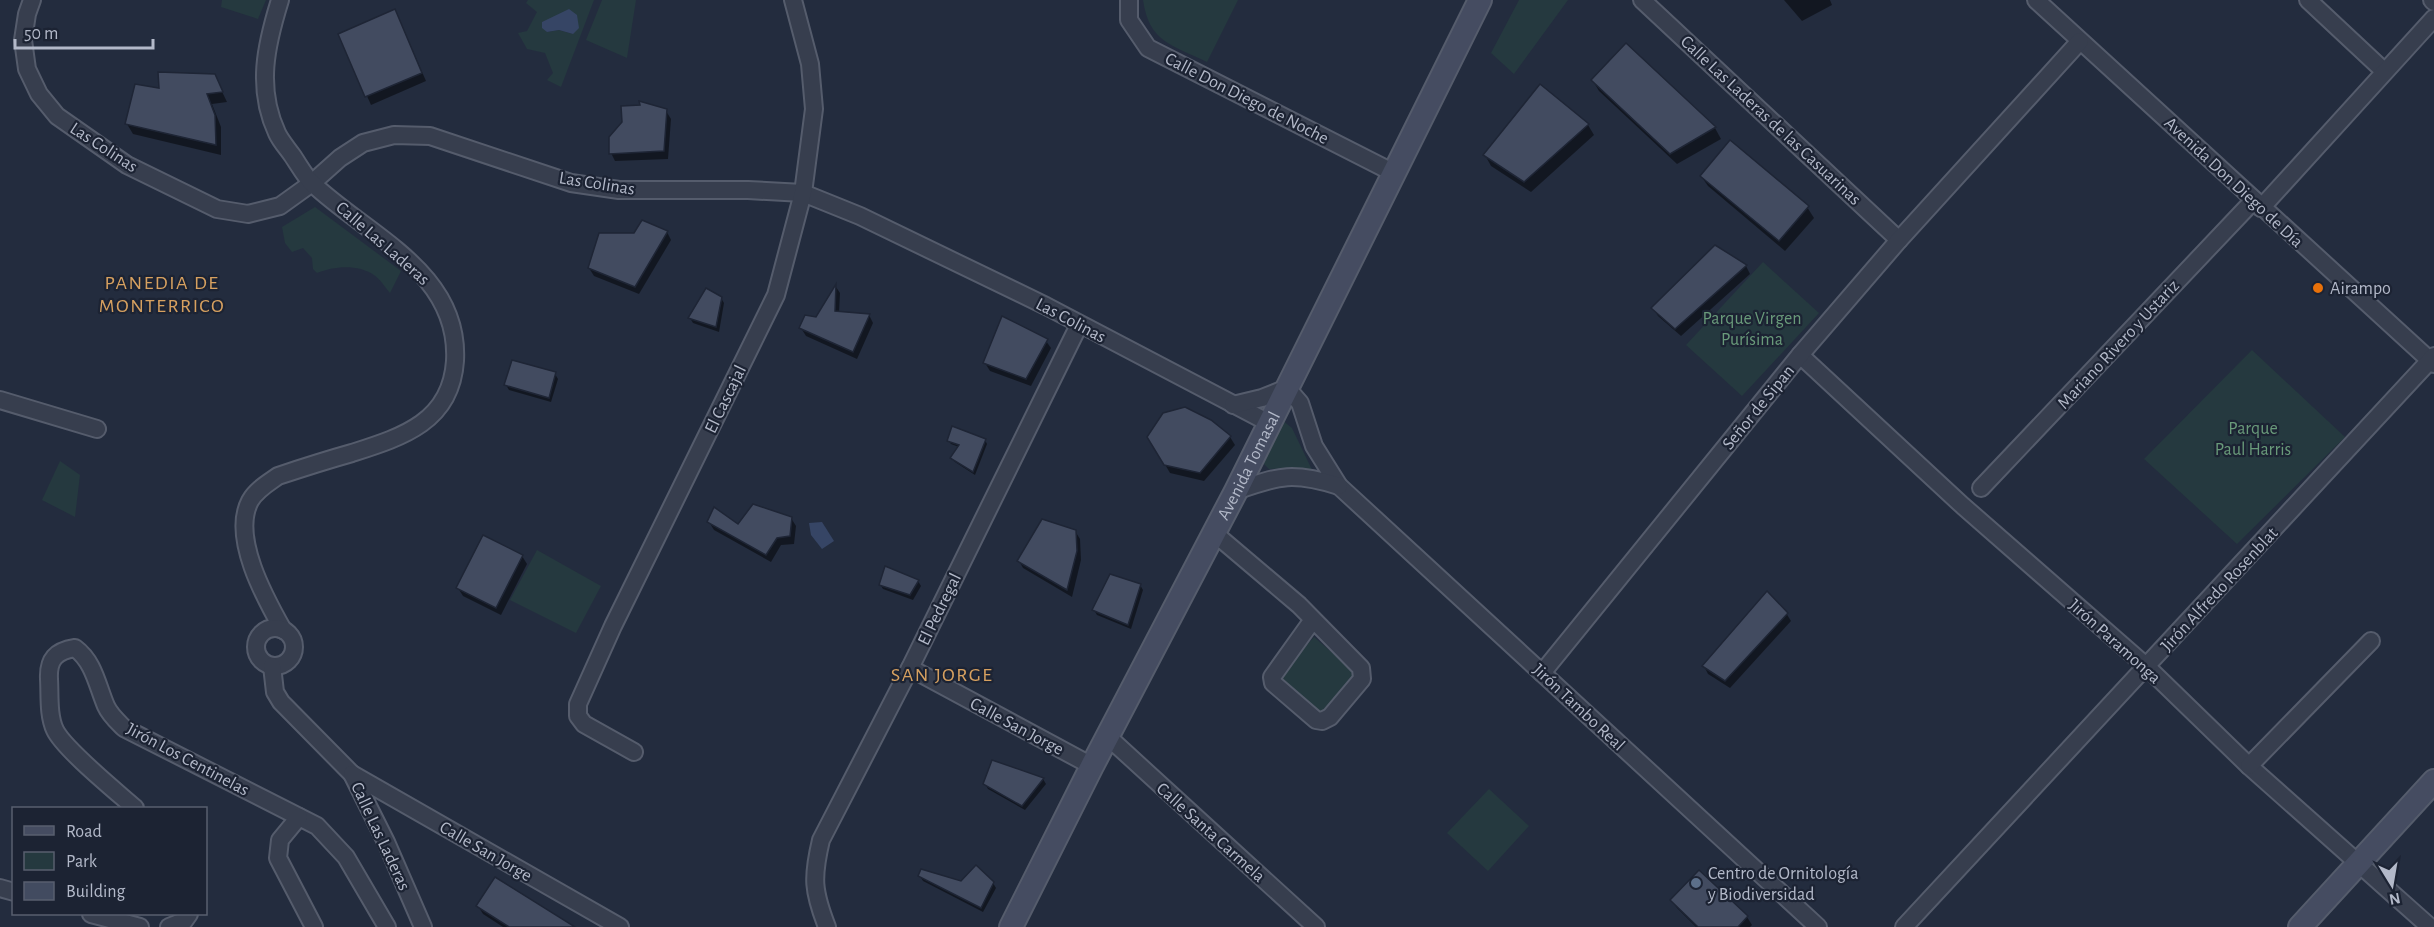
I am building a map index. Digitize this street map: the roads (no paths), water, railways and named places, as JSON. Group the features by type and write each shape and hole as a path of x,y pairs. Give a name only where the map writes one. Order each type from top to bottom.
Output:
{"street":[{"name":"Las Colinas","path":"32,0 27,14 23,40 27,69 39,94 57,116 127,165 217,209 248,214 280,206 312,183 340,158 363,143 394,135 430,136 571,183 619,190 748,190 803,193 860,216 1046,306 1269,423"},
{"name":"Calle Las Laderas","path":"280,0 267,42 265,97 277,134 312,183 418,268 436,289 449,320 455,351 454,376 444,401 425,422 397,438 278,476 262,487 250,502 244,520 245,539 263,595 283,630"},
{"name":"El Cascajal","path":"634,752 584,724 578,716 578,704 613,626 777,295 803,193 814,109 810,64 793,0"},
{"name":"Calle Don Diego de Noche","path":"1129,0 1130,20 1148,48 1394,173"},
{"name":"Avenida Tomasal","path":"1011,927 1107,736 1236,491 1480,0"},
{"name":"Calle Las Laderas de las Casuarinas","path":"1642,0 1899,240"},
{"name":"Avenida Don Diego de Día","path":"2036,0 2258,204 2433,360"},
{"path":"2308,0 2384,71"},
{"name":"Mariano Rivero y Ustariz","path":"1981,488 2258,204 2434,18"},
{"name":"Señor de Sipan","path":"1542,673 1800,355 1899,240 2080,41"},
{"name":"El Pedregal","path":"827,927 816,898 815,865 821,840 910,668 1079,325"},
{"name":"Jirón Paramonga","path":"1800,355 1964,506 2147,667 2249,766 2430,927"},
{"name":"Jirón Alfredo Rosenblat","path":"1904,927 2433,360"},
{"path":"1233,405 1262,398 1287,388"},
{"name":"Jirón Tambo Real","path":"1287,388 1300,403 1314,446 1339,486 1818,927"},
{"path":"0,400 97,429"},
{"name":"Jirón Tambo Real","path":"1236,491 1269,479 1291,476 1310,477 1339,486"},
{"path":"1214,533 1299,605 1312,621 1361,668 1362,679 1330,717 1322,721 1316,720 1273,683 1272,677 1312,621"},
{"name":"Calle Las Laderas","path":"260,636 263,620 263,595"},
{"path":"274,628 283,630 294,644 294,653 281,665 272,666 263,662 257,654 256,645 260,636 274,628"},
{"path":"2249,766 2371,641"},
{"name":"Jirón Los Centinelas","path":"134,807 64,743 55,730 51,714 49,672 52,660 62,650 75,648 84,655 90,663 107,707 124,728 318,826 346,857 387,927"},
{"name":"Calle Las Laderas","path":"272,666 275,692 281,702 351,774 386,842 423,927"},
{"name":"Calle San Jorge","path":"910,668 1092,766"},
{"name":"Calle Santa Carmela","path":"1107,736 1316,927"},
{"name":"Calle San Jorge","path":"351,774 620,927"},
{"path":"2300,927 2434,781"},
{"path":"299,817 280,840 278,858 314,927"},
{"path":"95,915 140,927"},
{"path":"169,927 184,921 188,915"}],"water":[{"path":"569,9 577,15 579,28 573,34 559,30 547,32 542,28 542,22"},
{"path":"822,522 834,541 822,549 811,535 809,523"}],"place":[{"name":"Airampo","path":"2318,288"},
{"name":"Centro de Ornitología y Biodiversidad","path":"1696,883"}],"district":[{"name":"PANEDIA DE MONTERRICO","path":"162,294"},
{"name":"SAN JORGE","path":"942,674"}],"park label":[{"name":"Parque Virgen Purísima","path":"1752,328"},
{"name":"Parque Paul Harris","path":"2253,438"}]}
